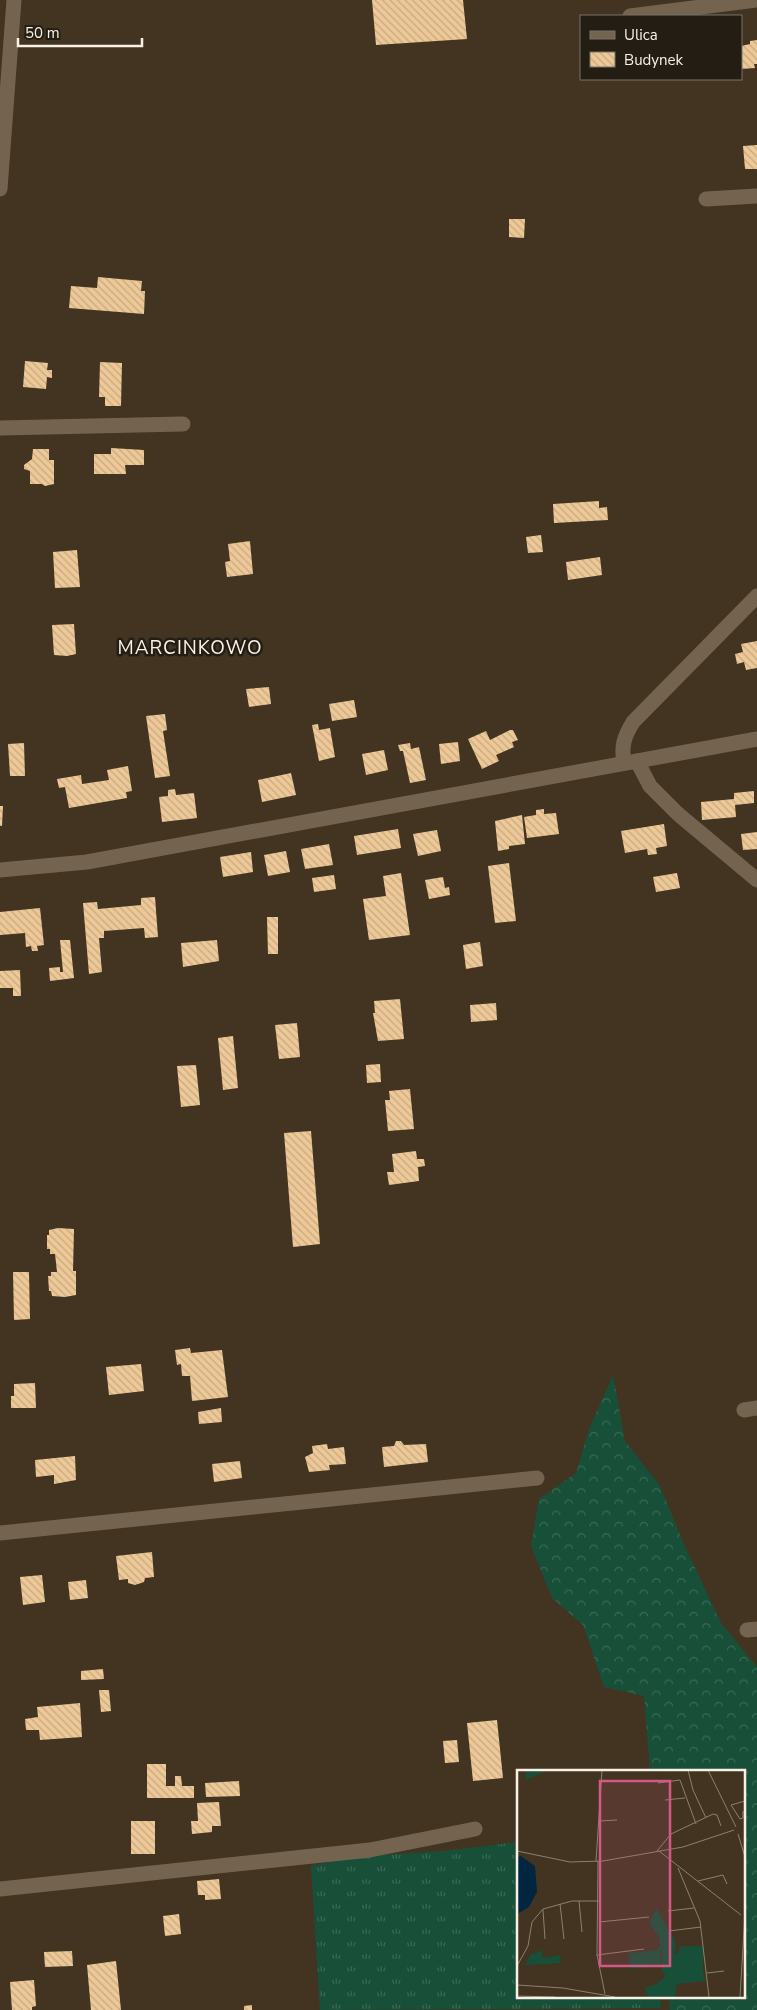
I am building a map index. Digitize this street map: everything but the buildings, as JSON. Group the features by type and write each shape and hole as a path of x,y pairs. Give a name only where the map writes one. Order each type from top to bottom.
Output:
{"street":[{"path":"0,189 14,0"},
{"path":"638,15 756,0"},
{"path":"706,199 757,196"},
{"path":"0,428 183,424"},
{"path":"757,596 633,722 624,738 622,749 650,786 678,814 757,880"},
{"path":"0,870 87,862 757,739"},
{"path":"0,1533 538,1478"},
{"path":"0,1889 370,1850 475,1829"}],"green space":[{"path":"613,1375 625,1441 660,1486 683,1542 721,1623 757,1667 757,2010 670,2010 668,1998 744,1998 744,1770 650,1770 644,1696 604,1687 583,1625 552,1598 531,1546 539,1499 576,1473 589,1429"},
{"path":"517,1842 517,1998 660,1998 661,2008 320,2010 311,1866 351,1857 443,1851"}],"district":[{"name":"MARCINKOWO","path":"190,648"}]}
